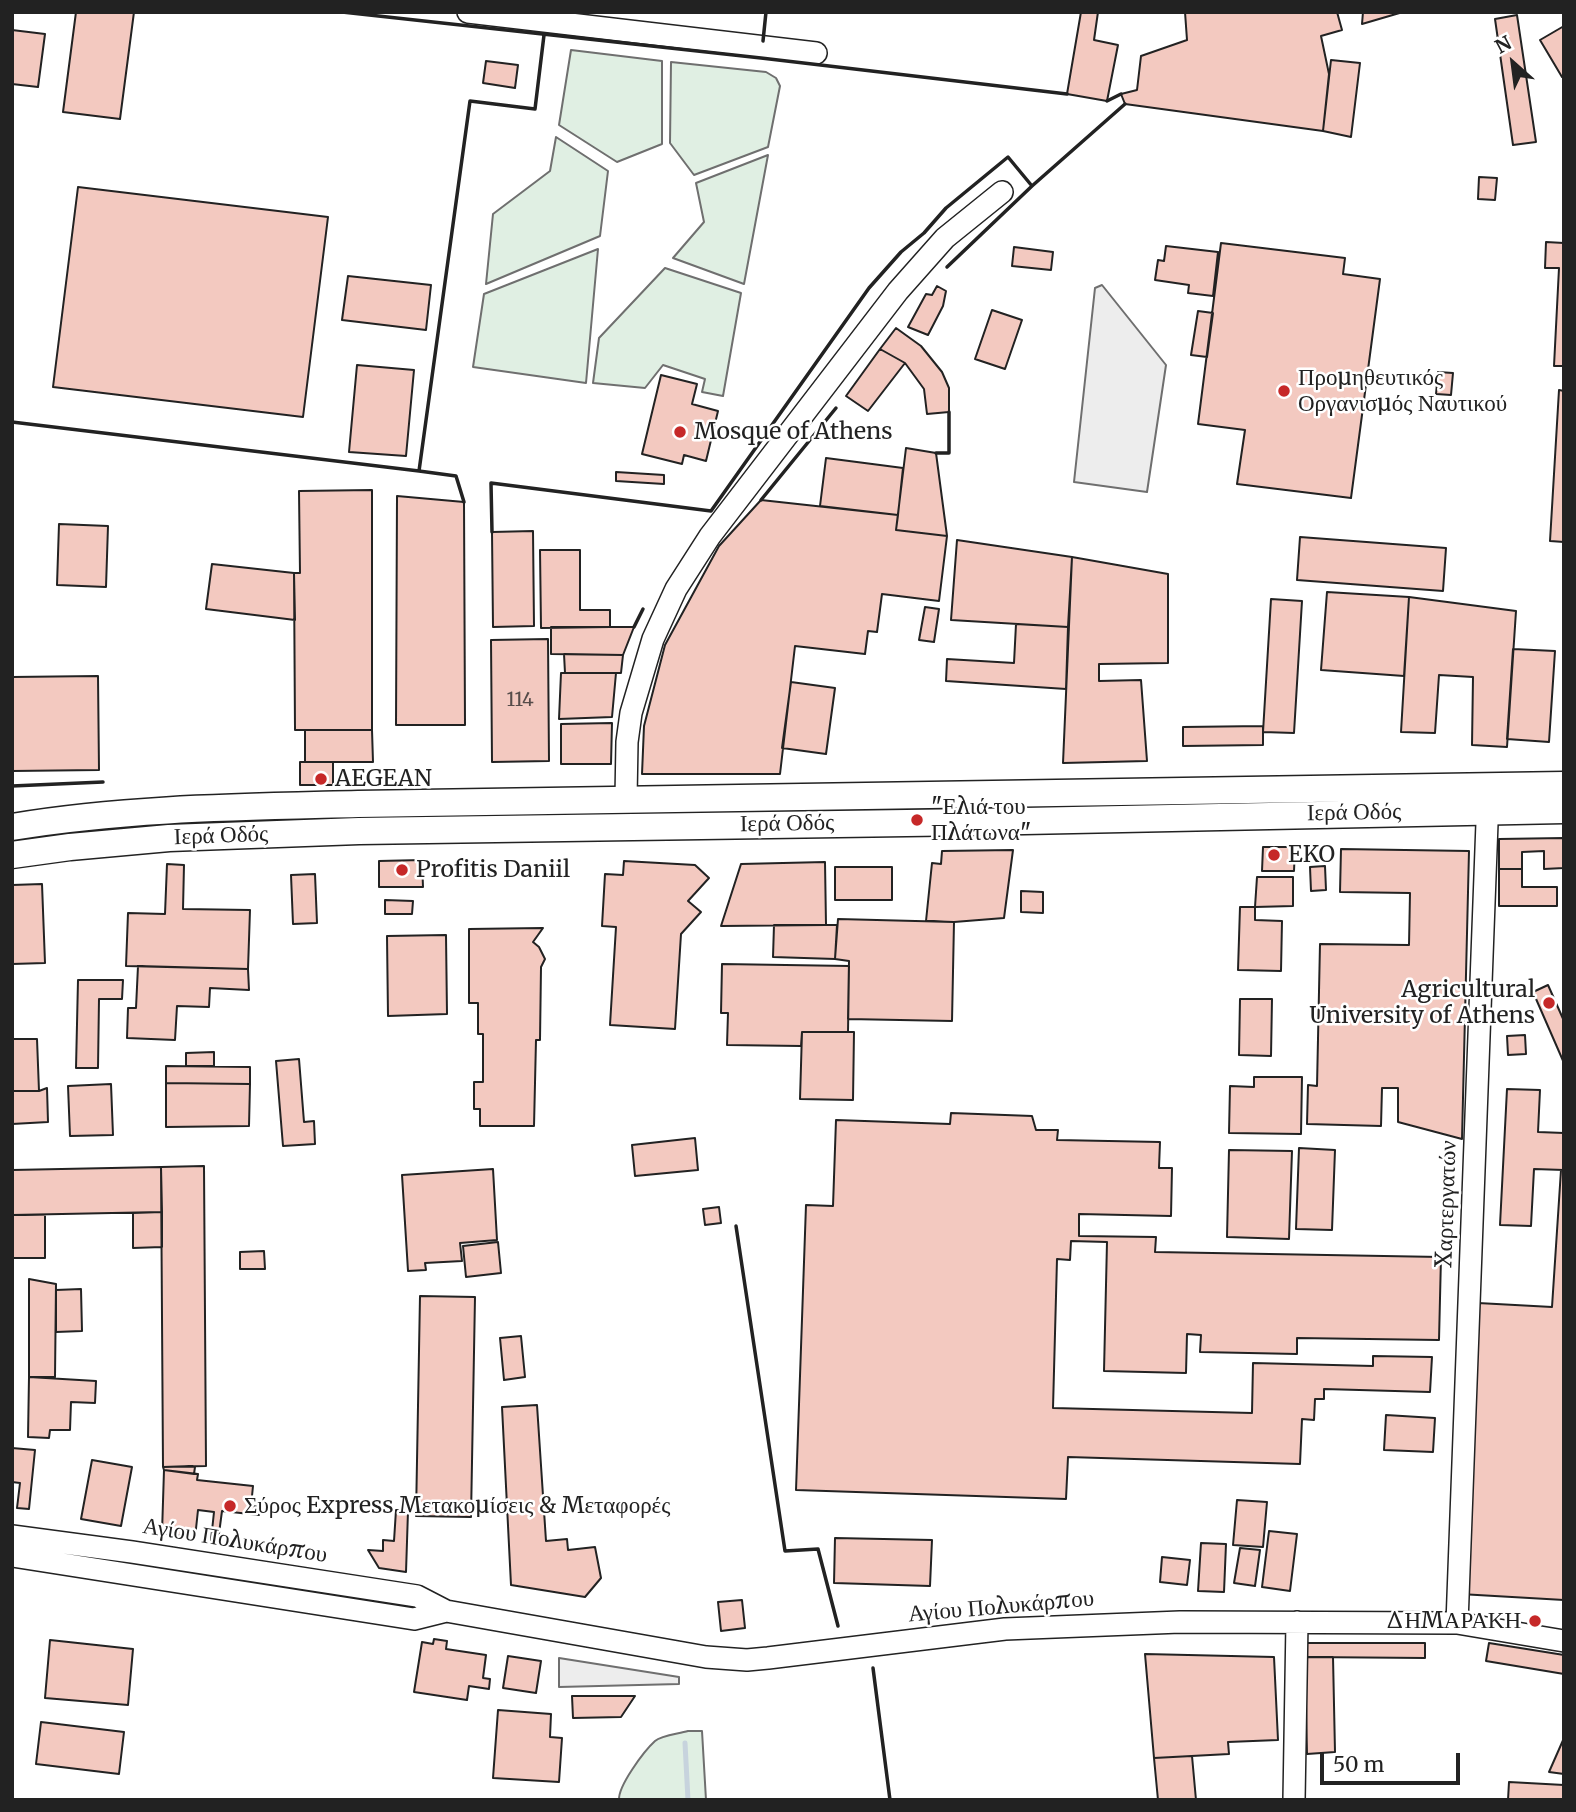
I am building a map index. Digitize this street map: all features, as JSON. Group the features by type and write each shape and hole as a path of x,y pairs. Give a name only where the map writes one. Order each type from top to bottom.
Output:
{"main road":[{"name":"Ιερά Οδός","path":"12,855 70,846 169,838 359,831 975,822 1488,798 1564,785"},
{"name":"Ιερά Οδός","path":"12,827 71,818 187,810 626,798 1488,798 1564,810"}],"street":[{"path":"468,12 816,54"},
{"path":"626,798 627,742 631,713 653,639 676,589 710,536 898,291 945,238 1002,192"},
{"name":"Χαρτεργατών","path":"1457,1623 1488,798"},
{"name":"Αγίου Πολυκάρπου","path":"12,1536 417,1596 446,1611 706,1657 747,1660 1005,1629 1155,1623 1457,1623 1564,1641"},
{"name":"Αγίου Πολυκάρπου","path":"12,1556 414,1619 446,1611"},
{"path":"1294,1800 1297,1622"}],"green space":[{"path":"571,50 662,61 662,144 617,162 559,125"},
{"path":"671,62 766,72 776,78 780,86 768,147 694,175 670,143"},
{"path":"556,137 608,171 600,236 486,284 493,214 550,171"},
{"path":"768,155 744,284 673,258 704,222 696,183"},
{"path":"598,249 586,383 473,367 484,294"},
{"path":"665,268 741,293 723,396 702,392 705,379 663,365 645,388 593,383 599,338"},
{"path":"688,1731 702,1731 706,1800 619,1800 627,1778 655,1741"}],"shaded area":[{"path":"1102,285 1166,365 1147,492 1074,482 1095,288"},
{"path":"559,1658 679,1677 679,1684 559,1687"}],"building":[{"path":"76,12 134,12 120,119 63,112"},
{"path":"1081,12 1098,12 1094,40 1118,45 1107,101 1067,94"},
{"path":"1185,12 1337,12 1342,30 1321,36 1329,74 1323,131 1125,104 1121,94 1137,90 1141,56 1187,40"},
{"path":"1363,12 1403,12 1362,24"},
{"path":"1517,15 1536,142 1513,145 1495,19"},
{"path":"1564,26 1564,76 1562,77 1540,40"},
{"path":"12,30 45,34 38,87 12,84"},
{"path":"1331,60 1360,63 1351,137 1323,131"},
{"path":"486,61 518,65 515,88 483,83"},
{"path":"1479,177 1497,178 1495,200 1478,199"},
{"path":"78,187 328,217 303,417 53,387"},
{"path":"1546,242 1564,243 1564,366 1554,366 1559,268 1545,268"},
{"name":"Προμηθευτικός Οργανισμός Ναυτικού","path":"1221,243 1345,258 1343,274 1380,279 1351,498 1237,484 1245,430 1198,424"},
{"path":"1166,246 1218,252 1213,296 1188,293 1189,285 1155,280 1158,260 1164,261"},
{"path":"1014,247 1053,252 1051,270 1012,266"},
{"path":"348,276 431,285 426,330 342,320"},
{"path":"937,286 946,291 943,306 928,335 908,327 926,294 932,295"},
{"path":"992,310 1022,320 1005,369 975,359"},
{"path":"1198,311 1213,313 1207,357 1191,355"},
{"path":"896,328 921,346 942,372 949,388 949,412 927,414 924,389 905,363 880,349"},
{"path":"880,349 905,363 868,411 846,396"},
{"path":"357,365 414,370 406,456 349,452"},
{"path":"1438,372 1453,373 1451,395 1436,394"},
{"name":"Mosque of Athens","path":"661,375 697,384 692,404 718,411 706,461 684,455 682,464 642,454"},
{"path":"1559,390 1564,391 1564,542 1550,541"},
{"path":"906,448 936,453 947,536 896,530"},
{"path":"826,458 903,468 898,515 820,506"},
{"path":"616,472 664,475 664,484 616,481"},
{"path":"372,490 372,730 295,730 294,573 300,573 299,491"},
{"path":"397,496 464,502 465,725 396,725"},
{"path":"761,500 898,515 896,530 947,536 939,601 882,594 877,632 868,631 865,654 795,646 780,774 642,774 644,726 665,645 719,546"},
{"path":"59,524 108,526 106,587 57,585"},
{"path":"533,531 534,626 493,627 492,532"},
{"path":"1300,537 1446,548 1443,591 1297,580"},
{"path":"957,540 1072,557 1068,627 951,620"},
{"path":"540,550 580,550 580,610 610,610 610,627 541,628"},
{"path":"1072,557 1168,574 1168,663 1099,664 1099,681 1141,680 1147,761 1063,763"},
{"path":"212,564 294,573 295,620 206,609"},
{"path":"1327,592 1409,597 1404,676 1321,670"},
{"path":"1409,597 1516,611 1507,747 1472,745 1473,677 1439,675 1435,733 1401,732"},
{"path":"1271,599 1302,601 1294,733 1263,732"},
{"path":"925,607 939,609 934,642 919,640"},
{"path":"1016,624 1068,627 1066,689 946,681 947,659 1014,663"},
{"path":"551,627 634,627 623,655 551,654"},
{"path":"548,639 549,761 492,762 491,640"},
{"path":"1513,649 1555,651 1549,742 1507,739"},
{"path":"564,654 623,655 621,673 565,673"},
{"path":"561,673 616,673 612,717 559,719"},
{"path":"98,676 99,770 12,771 12,677"},
{"path":"791,682 835,688 826,754 782,748"},
{"path":"612,723 611,764 561,764 561,724"},
{"path":"1263,726 1263,745 1183,746 1183,727"},
{"path":"305,730 372,730 373,762 305,762"},
{"path":"300,762 333,762 333,785 300,785"},
{"path":"1564,838 1564,868 1544,869 1544,851 1522,852 1522,869 1499,869 1499,839"},
{"path":"1263,847 1295,847 1294,871 1262,871"},
{"path":"1341,849 1469,851 1462,1139 1398,1122 1398,1088 1382,1088 1381,1126 1307,1124 1308,1085 1317,1086 1320,944 1409,945 1410,893 1340,892"},
{"path":"1013,850 1004,918 926,921 932,863 941,864 942,851"},
{"path":"422,860 423,887 379,887 379,861"},
{"path":"624,861 695,865 709,878 688,901 701,912 681,934 675,1029 610,1025 616,927 602,926 605,874 623,875"},
{"path":"825,862 826,925 721,926 741,864"},
{"path":"167,864 184,865 183,909 250,910 248,969 126,966 128,913 165,914"},
{"path":"1325,866 1326,890 1311,891 1310,867"},
{"path":"835,867 892,867 892,900 835,900"},
{"path":"1499,869 1522,869 1522,887 1557,887 1557,906 1499,906"},
{"path":"315,874 317,923 293,924 291,875"},
{"path":"1257,877 1293,877 1293,906 1255,907"},
{"path":"42,884 45,963 12,964 12,885"},
{"path":"1021,891 1043,892 1043,913 1021,912"},
{"path":"385,900 413,901 412,914 385,914"},
{"path":"1240,907 1255,907 1255,920 1282,921 1281,971 1238,970"},
{"path":"838,919 954,922 952,1021 848,1019 849,961 835,959"},
{"path":"774,925 837,925 835,959 773,957"},
{"path":"543,928 533,942 545,959 541,967 540,1040 536,1040 534,1126 480,1126 480,1109 474,1109 474,1082 483,1082 483,1034 478,1034 478,1003 469,1003 469,929"},
{"path":"446,935 447,1014 388,1016 387,936"},
{"path":"722,964 849,966 848,1032 802,1032 801,1046 727,1045 728,1013 721,1013"},
{"path":"138,966 248,969 249,990 210,988 209,1007 177,1006 175,1040 127,1038 128,1008 136,1008"},
{"path":"78,980 123,980 122,999 99,999 98,1068 76,1068"},
{"path":"1548,985 1564,1021 1564,1063 1533,992"},
{"path":"1240,999 1272,999 1271,1056 1239,1055"},
{"path":"802,1032 854,1032 853,1100 800,1099"},
{"path":"1525,1035 1526,1054 1508,1055 1507,1036"},
{"path":"12,1039 37,1039 39,1091 12,1091"},
{"path":"214,1052 214,1066 186,1066 186,1053"},
{"path":"299,1059 304,1122 314,1121 315,1144 283,1146 276,1061"},
{"path":"166,1066 250,1067 250,1084 166,1083"},
{"path":"1254,1077 1302,1077 1301,1134 1229,1133 1230,1086 1254,1087"},
{"path":"166,1083 250,1084 249,1126 166,1127"},
{"path":"111,1084 113,1135 70,1136 68,1086"},
{"path":"47,1088 48,1122 12,1124 12,1091 39,1091"},
{"path":"1507,1089 1540,1090 1538,1132 1564,1133 1564,1170 1534,1169 1531,1226 1500,1225"},
{"path":"951,1113 1032,1116 1036,1130 1058,1130 1057,1140 1160,1142 1159,1168 1172,1168 1171,1216 1079,1214 1079,1236 1156,1237 1155,1252 1441,1257 1439,1340 1297,1338 1297,1354 1200,1352 1201,1335 1187,1334 1186,1373 1104,1371 1107,1242 1071,1241 1070,1260 1057,1259 1053,1408 1252,1413 1253,1363 1373,1366 1373,1356 1432,1357 1430,1392 1324,1389 1324,1399 1315,1399 1314,1420 1302,1419 1300,1464 1068,1457 1066,1499 796,1490 806,1205 833,1206 836,1120 950,1124"},
{"path":"695,1138 698,1170 635,1176 632,1145"},
{"path":"1299,1148 1335,1150 1332,1230 1296,1229"},
{"path":"1229,1150 1292,1151 1289,1239 1227,1237"},
{"path":"204,1166 206,1466 163,1467 161,1167"},
{"path":"161,1167 162,1212 12,1215 12,1170"},
{"path":"493,1169 497,1240 460,1243 462,1261 425,1263 426,1270 408,1271 402,1175"},
{"path":"1561,1170 1564,1170 1564,1600 1460,1594 1478,1303 1552,1307"},
{"path":"719,1207 721,1223 705,1225 703,1209"},
{"path":"162,1212 162,1247 133,1248 133,1213"},
{"path":"12,1215 45,1215 45,1258 12,1258"},
{"path":"498,1242 501,1273 466,1277 463,1246"},
{"path":"264,1251 265,1269 240,1269 240,1252"},
{"path":"29,1279 56,1284 55,1377 29,1377"},
{"path":"81,1289 82,1331 56,1332 56,1290"},
{"path":"420,1296 475,1297 471,1517 416,1516"},
{"path":"521,1336 525,1377 504,1380 500,1338"},
{"path":"29,1377 96,1381 95,1403 71,1402 70,1430 50,1430 49,1438 28,1437"},
{"path":"537,1405 546,1541 567,1539 568,1550 595,1547 601,1578 585,1597 511,1585 502,1407"},
{"path":"1386,1415 1435,1418 1433,1452 1384,1450"},
{"path":"12,1448 35,1450 29,1509 17,1508 20,1483 12,1482"},
{"path":"92,1460 132,1467 121,1526 81,1519"},
{"path":"163,1467 195,1467 194,1474 164,1470"},
{"path":"164,1470 198,1474 197,1480 253,1486 251,1506 260,1507 259,1515 222,1511 218,1541 211,1540 214,1512 198,1510 195,1538 162,1533"},
{"path":"1237,1500 1267,1502 1263,1547 1233,1545"},
{"path":"396,1510 408,1511 406,1572 379,1568 368,1550 383,1551 383,1540 394,1541"},
{"path":"1269,1531 1297,1534 1290,1591 1262,1587"},
{"path":"835,1538 932,1540 930,1586 834,1583"},
{"path":"1201,1543 1226,1544 1224,1592 1198,1591"},
{"path":"1240,1548 1260,1550 1255,1586 1234,1583"},
{"path":"1162,1557 1190,1560 1187,1585 1160,1582"},
{"path":"742,1600 745,1628 721,1631 718,1602"},
{"path":"434,1639 447,1641 446,1649 486,1655 483,1678 490,1679 489,1689 469,1686 467,1700 414,1692 422,1642 433,1644"},
{"path":"50,1640 133,1649 128,1705 45,1698"},
{"path":"1305,1643 1425,1643 1425,1658 1305,1657"},
{"path":"1489,1643 1564,1655 1564,1674 1486,1661"},
{"path":"1145,1654 1274,1657 1278,1740 1228,1742 1229,1754 1154,1758"},
{"path":"508,1656 541,1661 536,1693 503,1688"},
{"path":"1305,1657 1333,1657 1335,1752 1307,1754"},
{"path":"572,1696 635,1696 621,1717 573,1718"},
{"path":"498,1710 551,1714 550,1737 562,1738 559,1782 493,1778"},
{"path":"41,1722 124,1732 119,1774 36,1764"},
{"path":"1564,1738 1564,1774 1549,1772"},
{"path":"1192,1756 1196,1800 1158,1800 1154,1758"},
{"path":"1509,1782 1564,1785 1564,1800 1508,1800"}],"waterway":[{"path":"685,1743 688,1800"}],"wall":[{"path":"342,12 1067,94"},
{"path":"763,41 766,12"},
{"path":"12,422 419,471 470,101 535,109 544,35"},
{"path":"1107,101 1121,94"},
{"path":"492,532 491,483 711,511 869,288 901,252 924,233 946,208 1008,157 1032,186 1125,104"},
{"path":"947,267 1032,186"},
{"path":"761,500 836,408"},
{"path":"936,453 949,453 949,412"},
{"path":"419,471 456,476 464,502"},
{"path":"634,627 643,609"},
{"path":"12,786 103,782"},
{"path":"736,1226 785,1551 818,1549 838,1626"},
{"path":"873,1668 890,1800"}],"place":[{"name":"Προμηθευτικός Οργανισμός Ναυτικού","path":"1284,391"},
{"name":"Mosque of Athens","path":"680,432"},
{"name":"AEGEAN","path":"321,779"},
{"name":"\"Ελιά του Πλάτωνα\"","path":"917,820"},
{"name":"EKO","path":"1274,855"},
{"name":"Profitis Daniil","path":"402,870"},
{"name":"Agricultural University of Athens","path":"1549,1003"},
{"name":"Σύρος Express Μετακομίσεις & Μεταφορές","path":"230,1506"},
{"name":"ΔΗΜΑΡΑΚΗ","path":"1535,1621"}]}
